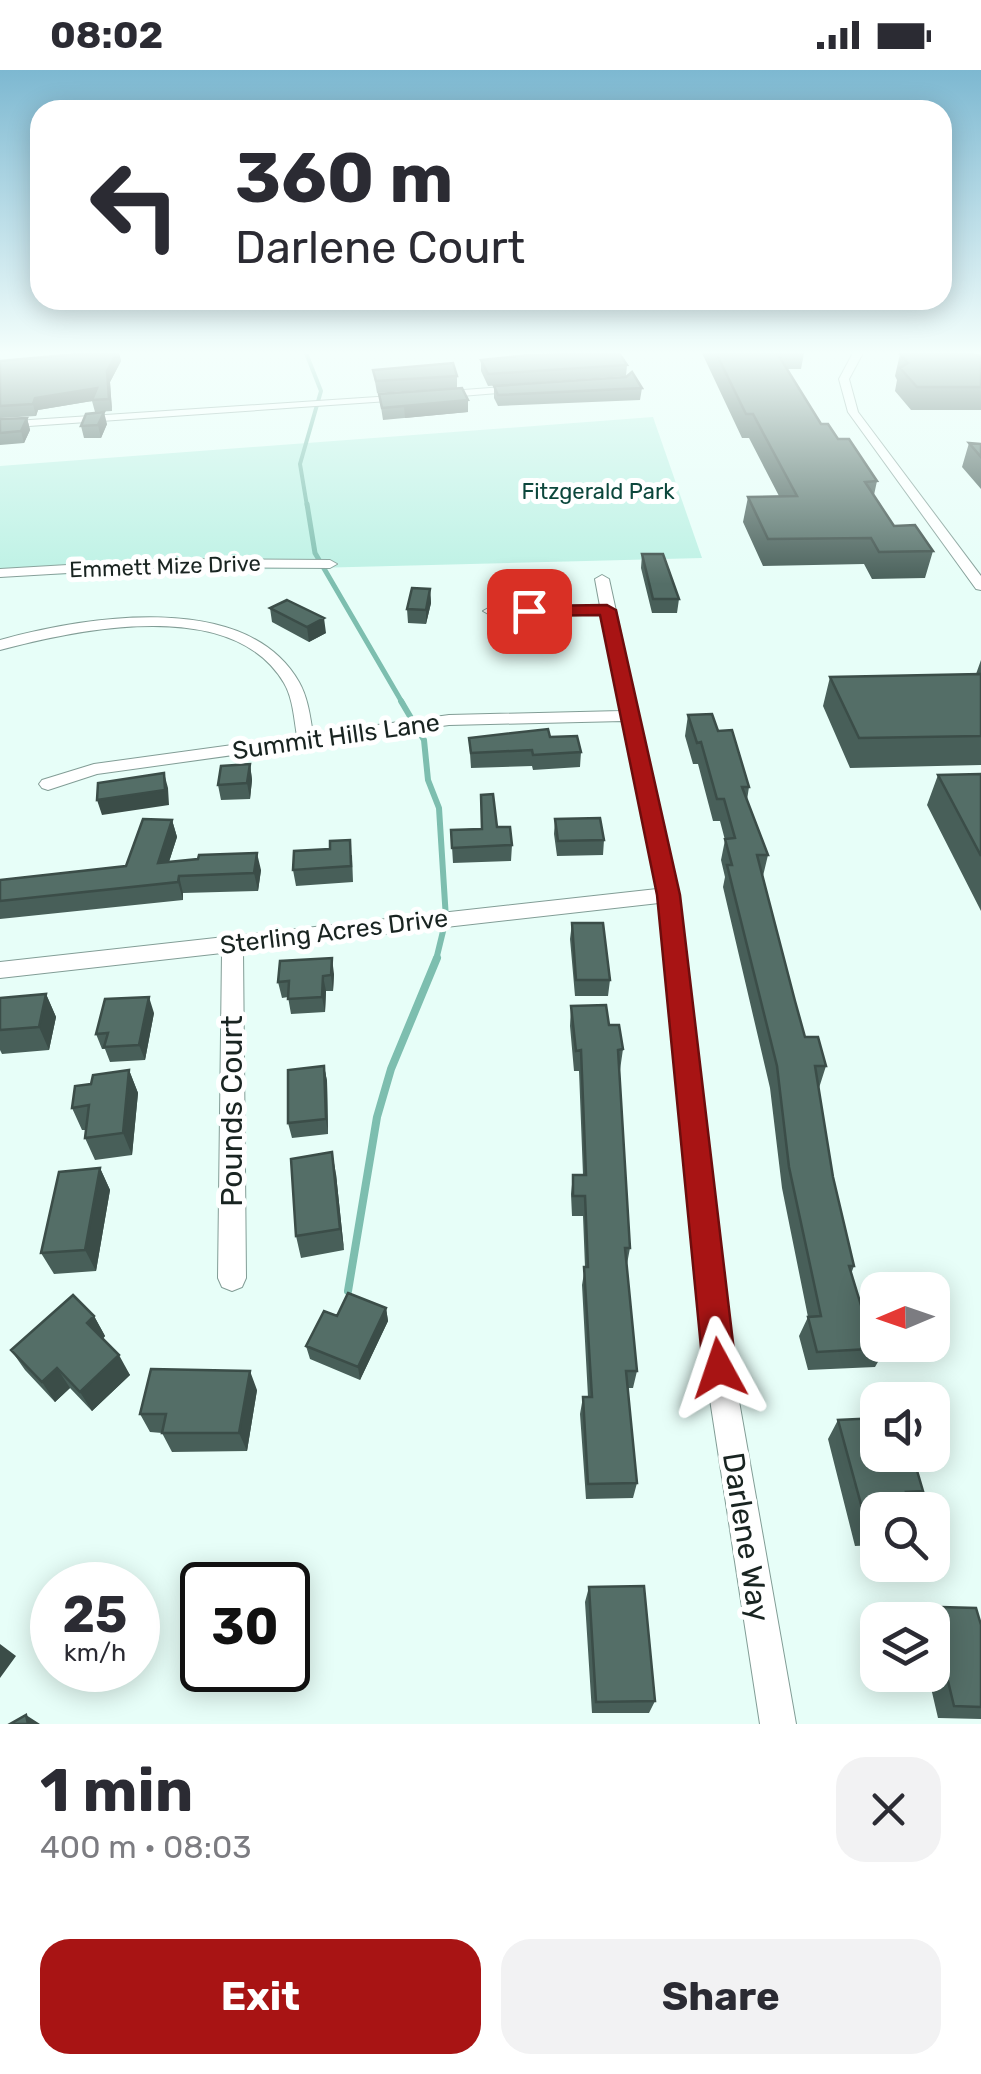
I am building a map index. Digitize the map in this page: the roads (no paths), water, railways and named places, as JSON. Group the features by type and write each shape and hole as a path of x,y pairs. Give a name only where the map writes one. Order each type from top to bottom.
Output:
{"street":[{"path":"866,430 981,586"},
{"name":"Emmett Mize Drive","path":"0,573 169,562 330,564"},
{"name":"Darlene Way","path":"602,579 668,895 719,1368 778,1724"},
{"path":"490,611 607,610"},
{"path":"0,645 61,628 124,622 212,630 256,648 289,677 306,740"},
{"name":"Summit Hills Lane","path":"48,784 94,769 450,720 628,716"},
{"name":"Sterling Acres Drive","path":"0,970 668,895"},
{"name":"Pounds Court","path":"232,944 232,1278"}],"waterway":[{"path":"307,506 300,464 310,430"},
{"path":"307,504 315,553 403,704"},
{"path":"401,701 424,740 428,780 439,808 446,919 436,960"},
{"path":"348,1291 377,1117 391,1069 437,958"}],"park label":[{"name":"Fitzgerald Park","path":"598,491"}]}
